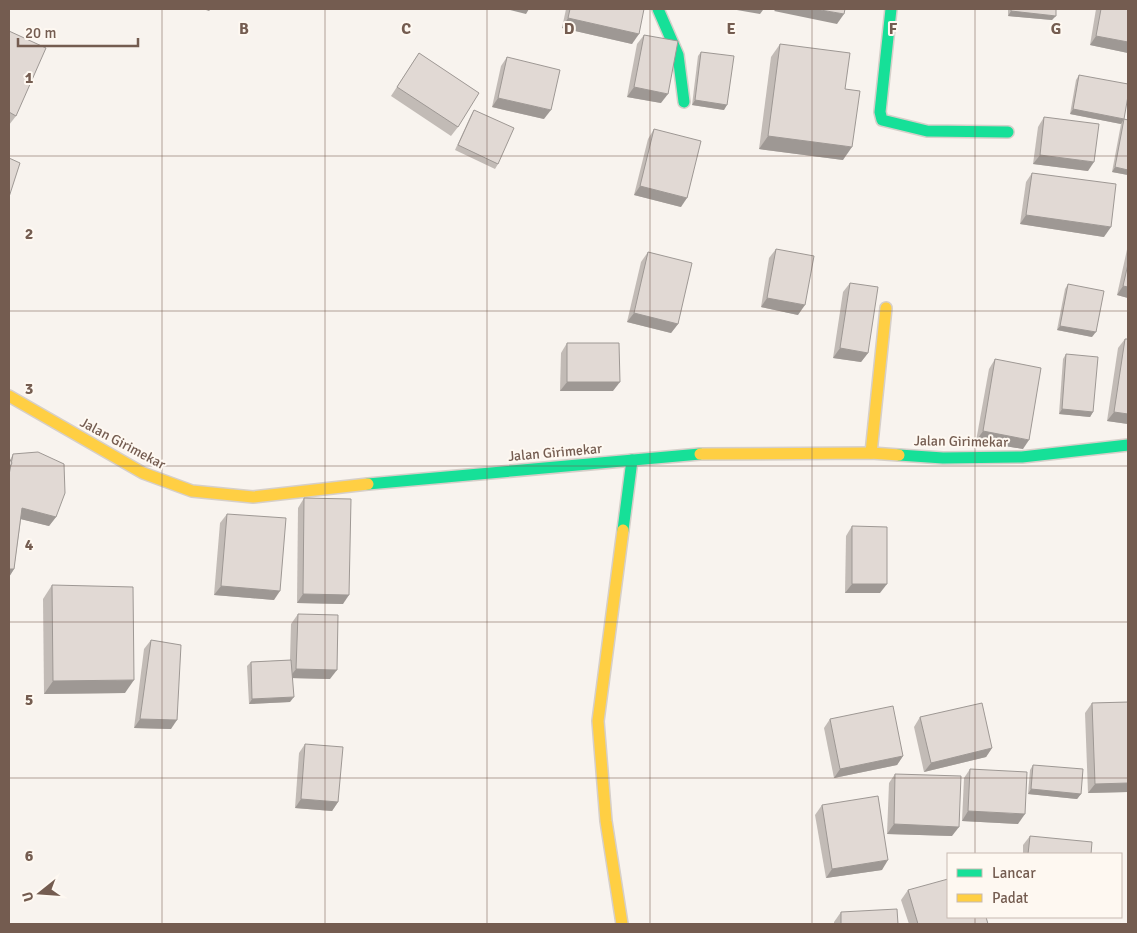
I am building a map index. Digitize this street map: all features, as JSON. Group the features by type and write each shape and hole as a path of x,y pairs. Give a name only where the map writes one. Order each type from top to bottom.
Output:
{"street":[{"path":"658,9 678,55 684,102"},
{"path":"891,9 880,112 882,120 895,126 956,133 1008,132"},
{"path":"871,453 886,308"},
{"name":"Jalan Girimekar","path":"9,396 143,473 192,491 253,497 314,488 715,453 871,453 943,458 1022,457 1128,445"},
{"path":"622,924 606,821 598,721 632,460"}],"building":[{"path":"570,9 644,9 639,34 568,18"},
{"path":"815,9 845,9 844,14"},
{"path":"1011,9 1056,9 1056,16 1011,11"},
{"path":"1101,9 1128,9 1128,42 1096,36"},
{"path":"9,31 46,48 16,116 9,112"},
{"path":"644,35 678,41 668,94 634,87"},
{"path":"780,44 850,53 845,89 860,91 852,147 768,136"},
{"path":"701,52 734,56 727,105 695,100"},
{"path":"419,53 479,93 458,127 397,87"},
{"path":"507,57 560,70 551,110 498,98"},
{"path":"1079,75 1128,84 1124,119 1073,109"},
{"path":"474,110 514,128 498,164 458,145"},
{"path":"1044,117 1099,124 1094,162 1040,155"},
{"path":"1124,119 1128,120 1128,170 1115,167"},
{"path":"654,129 701,141 687,198 640,186"},
{"path":"9,158 20,163 9,197"},
{"path":"1032,173 1116,184 1111,227 1026,215"},
{"path":"776,249 814,256 805,305 767,298"},
{"path":"648,252 692,263 678,324 634,313"},
{"path":"1128,264 1128,287 1123,286"},
{"path":"850,283 878,287 868,353 840,348"},
{"path":"1068,284 1104,291 1096,332 1060,326"},
{"path":"1125,339 1128,339 1128,414 1114,412"},
{"path":"567,343 619,343 620,382 567,382"},
{"path":"1066,354 1098,357 1093,412 1062,409"},
{"path":"995,359 1041,368 1029,440 983,431"},
{"path":"38,452 64,464 65,493 56,517 22,508 14,569 9,569 9,475 13,454"},
{"path":"304,498 351,499 349,595 303,594"},
{"path":"227,514 286,518 280,591 221,586"},
{"path":"852,526 887,527 887,584 852,584"},
{"path":"52,585 133,587 134,680 53,681"},
{"path":"298,614 338,615 337,670 296,669"},
{"path":"151,640 181,645 177,720 140,719"},
{"path":"291,660 294,697 252,699 251,662"},
{"path":"1128,702 1128,783 1095,784 1092,703"},
{"path":"982,703 992,748 931,763 920,717"},
{"path":"893,706 903,756 840,769 830,719"},
{"path":"305,744 343,747 338,802 301,799"},
{"path":"1033,765 1083,769 1081,794 1031,789"},
{"path":"970,769 1027,772 1025,814 968,811"},
{"path":"895,774 961,776 959,827 894,824"},
{"path":"878,796 888,860 832,869 822,805"},
{"path":"1030,836 1092,842 1091,853 1028,853"},
{"path":"947,879 947,918 986,918 988,924 918,924 908,890"},
{"path":"897,909 898,924 841,924 841,912"}],"traffic: fast":[{"path":"658,9 678,55 684,102"},
{"path":"891,9 880,112 882,120 927,131 1008,132"},
{"path":"899,455 943,458 1022,457 1128,445"},
{"path":"368,484 700,454"},
{"path":"623,530 632,460"}],"traffic: slow":[{"path":"871,453 886,308"},
{"path":"9,396 143,473 192,491 253,497 368,484"},
{"path":"700,454 871,453 899,455"},
{"path":"622,924 606,821 598,721 623,530"}]}
